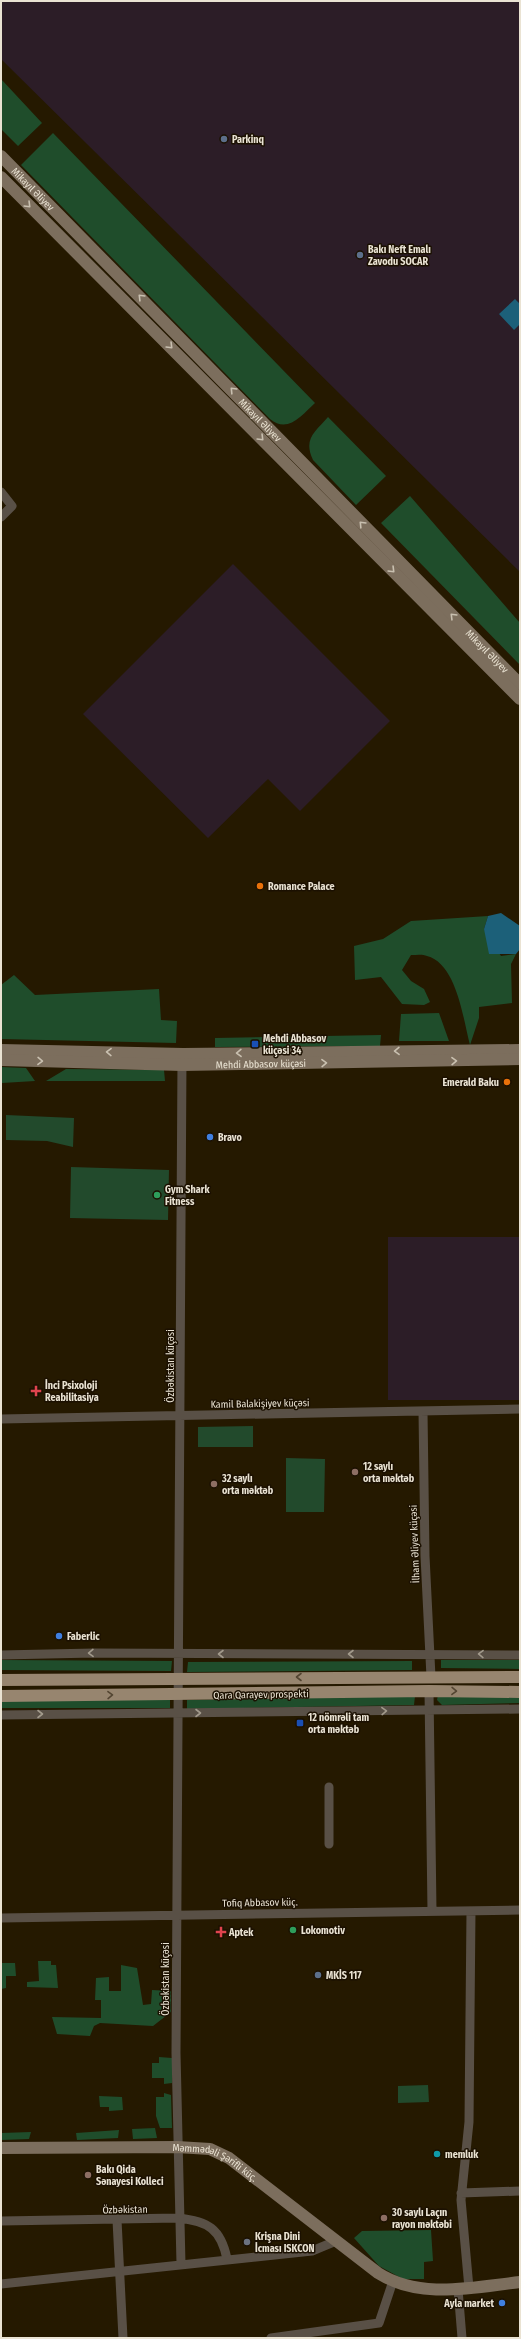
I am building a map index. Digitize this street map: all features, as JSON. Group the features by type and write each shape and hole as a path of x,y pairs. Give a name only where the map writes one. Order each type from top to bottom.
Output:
{"main road":[{"name":"Qara Qarayev prospekti","path":"1,1680 520,1677"},
{"name":"Qara Qarayev prospekti","path":"1,1696 430,1691 520,1692"}],"street":[{"name":"Mikayıl Əliyev","path":"1,156 520,684"},
{"name":"Mikayıl Əliyev","path":"2,179 520,699"},
{"path":"1,492 12,506 1,517"},
{"name":"Mehdi Abbasov küçəsi","path":"1,1050 182,1059 520,1050"},
{"name":"Özbəkistan küçəsi","path":"181,2264 178,2218 177,2147 177,1678 181,1416 182,1059"},
{"name":"Mehdi Abbasov küçəsi","path":"1,1060 520,1059"},
{"name":"Kamil Balakişiyev küçəsi","path":"1,1419 520,1409"},
{"name":"İlham Əliyev küçəsi","path":"423,1411 425,1556 431,1677"},
{"path":"1,1654 431,1653 520,1655"},
{"path":"430,1691 432,1911"},
{"path":"1,1715 520,1709"},
{"path":"329,1787 329,1844"},
{"name":"Tofiq Abbasov küç.","path":"1,1918 177,1914 520,1910"},
{"path":"462,2338 464,2288 461,2192 469,2116 471,1911"},
{"name":"Məmmədəli Şərifli küç.","path":"1,2148 177,2147 210,2149 220,2153 378,2273 393,2281 417,2288 464,2288 520,2282"},
{"path":"461,2192 520,2191"},
{"name":"Özbəkistan","path":"1,2221 178,2218 196,2220 208,2226 220,2238 227,2259"},
{"path":"117,2220 123,2338"},
{"path":"1,2284 312,2251 336,2241"},
{"path":"271,2338 380,2323 393,2281"}],"shaded area":[{"name":"Bakı Neft Emalı Zavodu SOCAR","path":"1,1 520,1 520,572 1,59"},
{"path":"233,564 390,721 300,811 268,779 208,838 83,714"},
{"path":"388,1237 520,1237 520,1400 388,1400"}],"green space":[{"path":"1,79 42,123 18,146 1,129"},
{"path":"53,133 315,403 300,417 289,424 283,425 270,419 21,165"},
{"path":"328,417 386,476 356,505 313,460 310,453 309,447 312,436"},
{"path":"410,496 520,623 520,665 381,523"},
{"path":"488,916 484,929 501,956 516,954 511,964 512,1003 479,1007 479,1018 470,1045 461,1008 452,981 437,961 425,955 411,955 402,970 411,981 424,989 430,1002 424,1005 402,1004 381,977 355,980 354,946 383,939 411,921"},
{"path":"14,975 35,995 159,989 161,1020 177,1021 176,1043 1,1039 1,985"},
{"path":"439,1013 449,1041 399,1041 401,1014"},
{"path":"381,1035 380,1046 215,1047 215,1038"},
{"path":"1,1067 26,1068 35,1081 2,1083 1,1102"},
{"path":"66,1069 164,1070 165,1081 46,1081"},
{"path":"6,1115 74,1118 73,1147 47,1141 6,1140"},
{"path":"71,1167 169,1170 168,1220 70,1218"},
{"path":"253,1426 253,1447 198,1447 198,1427"},
{"path":"286,1458 325,1459 324,1512 286,1512"},
{"path":"1,1660 172,1661 171,1671 1,1670"},
{"path":"441,1660 520,1660 520,1669 441,1668"},
{"path":"412,1661 412,1670 187,1672 188,1662"},
{"path":"438,1695 520,1696 520,1703 442,1705 437,1700"},
{"path":"415,1696 414,1705 187,1709 187,1700"},
{"path":"1,1697 170,1697 170,1708 1,1708"},
{"path":"38,1961 51,1961 51,1965 56,1965 58,1988 27,1987 27,1982 39,1981"},
{"path":"1,1963 15,1963 16,1976 6,1976 6,1988 1,1989"},
{"path":"121,1965 137,1968 143,2005 151,2004 152,1990 171,1991 171,2012 153,2026 100,2023 94,2026 90,2036 57,2034 52,2017 101,2018 101,2000 95,2000 96,1978 109,1977 109,1991 121,1991"},
{"path":"159,2057 172,2058 172,2083 164,2084 164,2078 152,2078 152,2063 159,2063"},
{"path":"428,2085 429,2102 398,2103 398,2086"},
{"path":"164,2093 171,2095 172,2128 160,2128 156,2116 156,2097 164,2097"},
{"path":"99,2096 122,2097 123,2110 109,2111 109,2107 100,2107"},
{"path":"155,2128 157,2138 133,2139 132,2129"},
{"path":"119,2130 118,2138 77,2140 76,2133"},
{"path":"31,2132 29,2139 1,2140 1,2133"},
{"path":"431,2230 433,2261 424,2262 424,2279 403,2279 379,2266 354,2238 362,2231"}],"water":[{"path":"515,299 520,304 520,324 514,330 499,314"},
{"path":"501,913 520,926 520,949 516,954 489,954 484,929 488,916"}],"place":[{"name":"Parkinq","path":"224,139"},
{"name":"Bakı Neft Emalı Zavodu SOCAR","path":"360,255"},
{"name":"Romance Palace","path":"260,886"},
{"name":"Mehdi Abbasov küçəsi 34","path":"255,1044"},
{"name":"Emerald Baku","path":"507,1082"},
{"name":"Bravo","path":"210,1137"},
{"name":"Gym Shark Fitness","path":"157,1195"},
{"name":"İnci Psixoloji Reabilitasiya","path":"36,1391"},
{"name":"12 saylı orta məktəb","path":"355,1472"},
{"name":"32 saylı orta məktəb","path":"214,1484"},
{"name":"Faberlic","path":"59,1636"},
{"name":"12 nömrəli tam orta məktəb","path":"300,1723"},
{"name":"Lokomotiv","path":"293,1930"},
{"name":"Aptek","path":"221,1932"},
{"name":"MKİS 117","path":"318,1975"},
{"name":"memluk","path":"437,2154"},
{"name":"Bakı Qida Sənayesi Kolleci","path":"88,2175"},
{"name":"30 saylı Laçın rayon məktəbi","path":"384,2218"},
{"name":"Krişna Dini İcması ISKCON","path":"247,2242"},
{"name":"Ayla market","path":"502,2303"}]}
